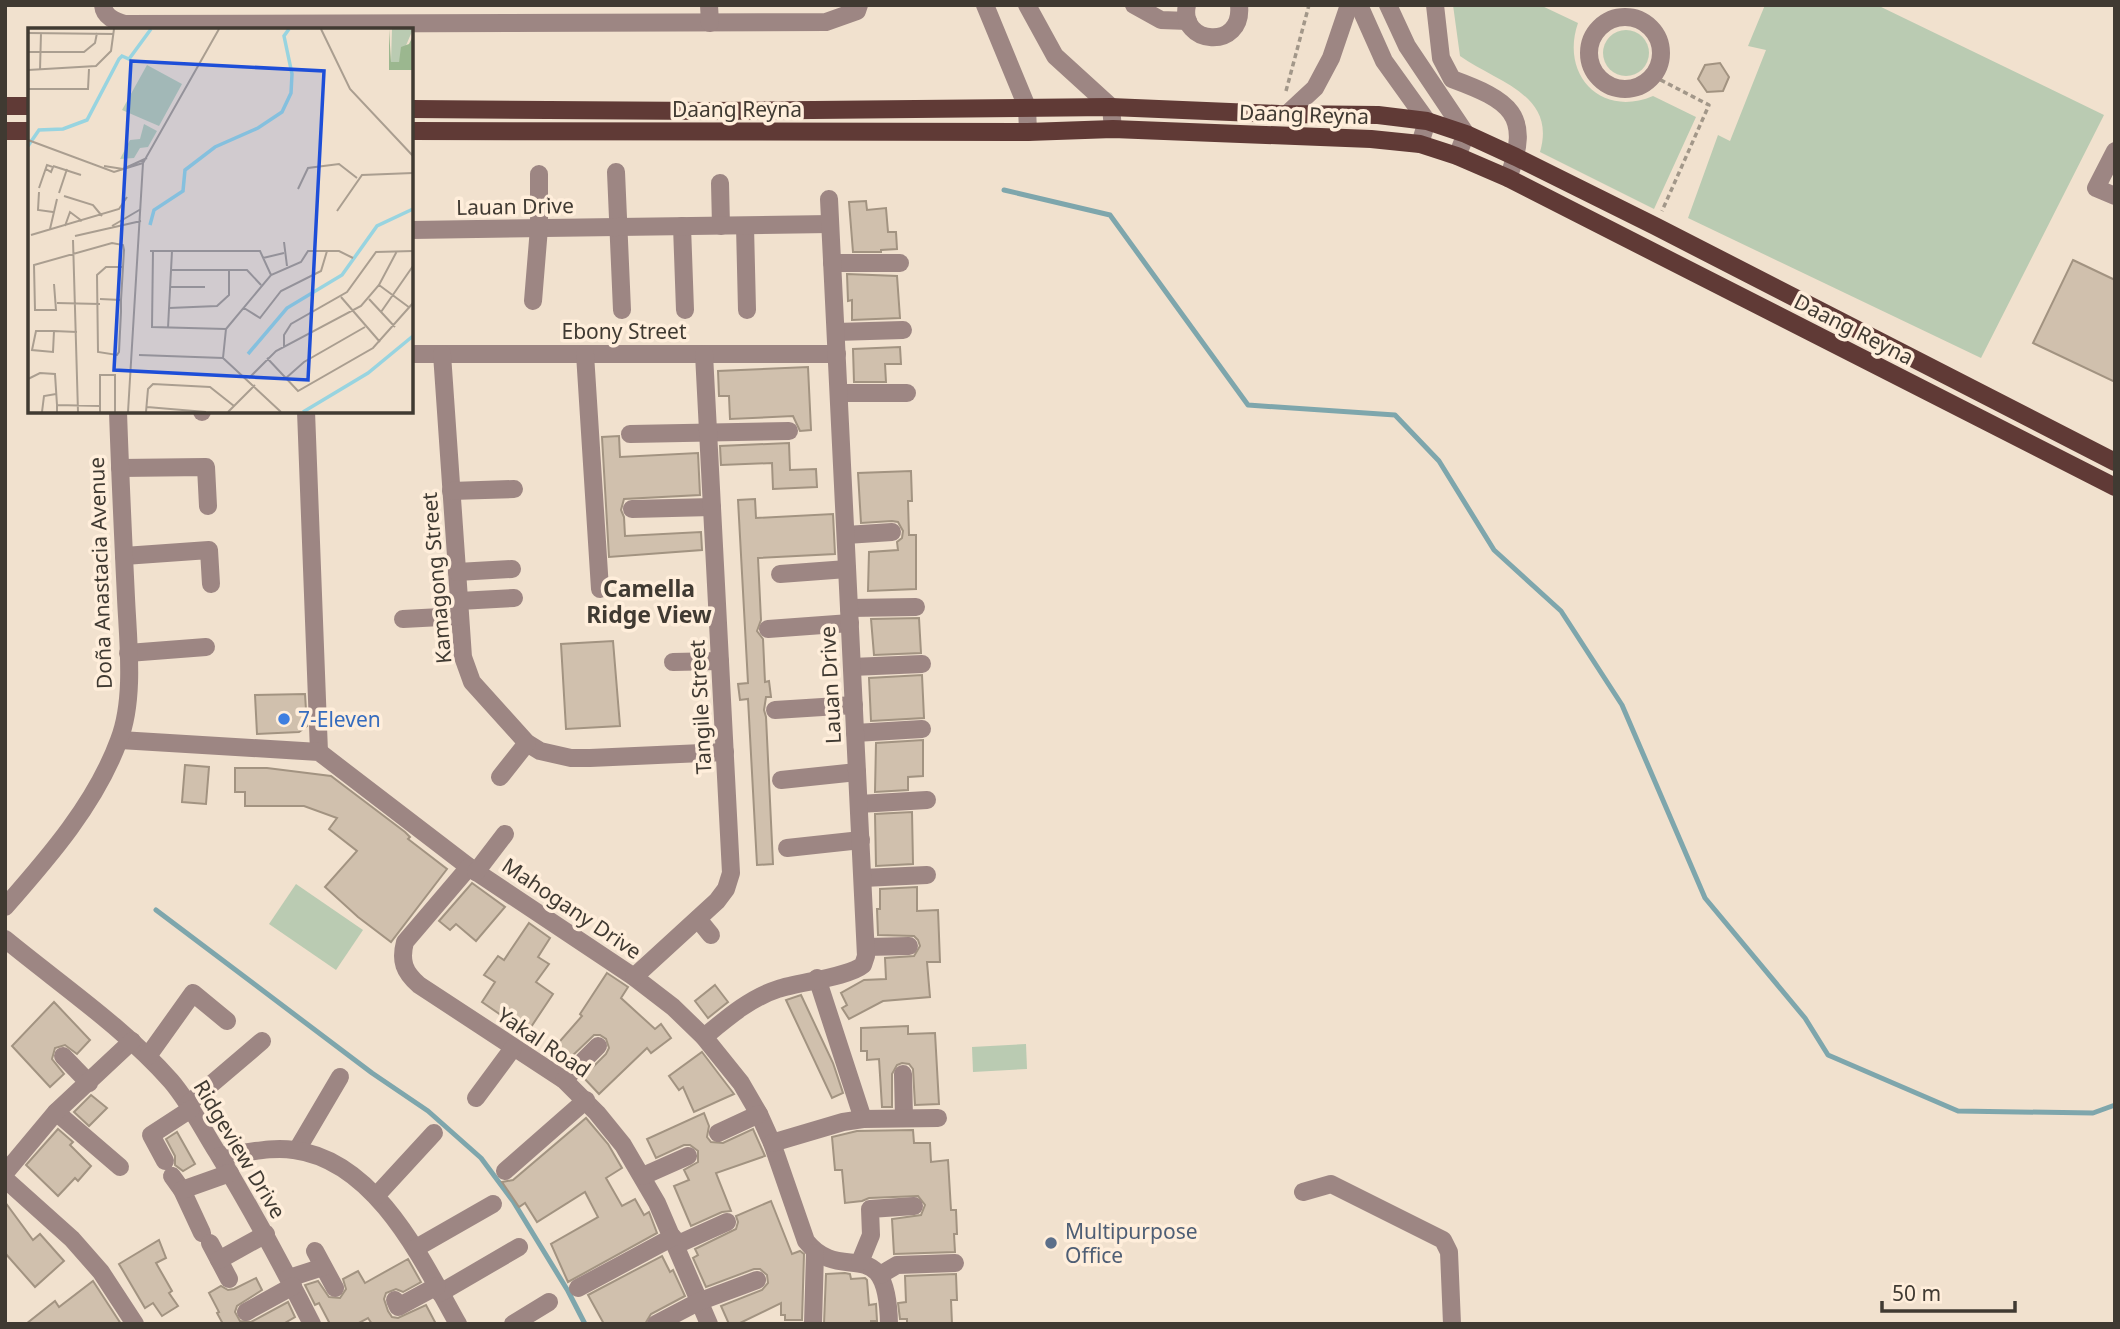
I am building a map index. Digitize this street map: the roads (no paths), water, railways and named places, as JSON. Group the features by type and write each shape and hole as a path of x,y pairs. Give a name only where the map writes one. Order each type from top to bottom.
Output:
{"main road":[{"path":"5,106 28,106"},
{"name":"Daang Reyna","path":"413,109 708,111 1111,107 1378,115 1427,121 1466,134 1516,157 2115,462"},
{"name":"Daang Reyna","path":"413,131 1028,132 1113,129 1371,139 1420,145 1457,156 1508,178 2115,487"},
{"path":"5,131 28,131"},
{"path":"2023,441 2033,420"}],"street":[{"path":"103,5 103,10 112,20 125,24 481,14 709,14 826,22 857,11 859,5"},
{"path":"985,5 1027,107 1028,132"},
{"path":"1027,5 1055,56 1111,107 1113,129"},
{"path":"1134,5 1161,20 1188,13 1194,30 1203,37 1214,38 1233,29 1238,19 1238,5"},
{"path":"1283,114 1315,88 1331,58 1349,5"},
{"path":"1360,5 1384,61 1427,121 1420,145"},
{"path":"1388,5 1407,46 1466,134 1457,156"},
{"path":"1435,5 1438,43 1445,68 1452,79 1483,89 1504,104 1517,123 1519,140 1508,178"},
{"path":"1644,13 1662,50 1661,59 1653,76 1638,87 1619,89 1602,81 1591,65 1590,47 1593,37 1605,23 1644,13"},
{"path":"2115,151 2096,188 2115,196"},
{"path":"616,172 622,310"},
{"path":"533,301 539,228 539,174"},
{"path":"720,183 721,226"},
{"name":"Lauan Drive","path":"829,200 866,947"},
{"name":"Lauan Drive","path":"413,230 830,224"},
{"path":"682,226 685,310"},
{"path":"745,226 747,310"},
{"path":"832,264 900,263"},
{"path":"836,332 902,330"},
{"name":"Ebony Street","path":"413,354 837,354"},
{"name":"Kamagong Street","path":"442,354 463,657 472,682 527,743 540,751 571,758 725,752"},
{"path":"585,354 600,589"},
{"name":"Tangile Street","path":"635,977 698,919 726,889 731,873 704,354"},
{"path":"839,393 907,393"},
{"name":"Doña Anastacia Avenue","path":"5,906 38,870 78,817 120,740 125,714 128,653 118,413"},
{"path":"120,740 319,752 306,413"},
{"path":"630,434 789,431"},
{"path":"120,468 206,467 208,506"},
{"path":"452,491 514,489"},
{"path":"632,509 712,507"},
{"path":"846,535 892,531"},
{"path":"124,556 209,550 211,583"},
{"path":"457,572 512,569"},
{"path":"780,574 847,569"},
{"path":"403,620 514,598"},
{"path":"768,629 916,607"},
{"path":"128,653 206,648"},
{"path":"673,662 720,661"},
{"path":"852,667 922,664"},
{"path":"775,710 854,705"},
{"path":"855,733 922,729"},
{"path":"500,777 527,743"},
{"name":"Mahogany Drive","path":"319,752 472,870 635,977 673,1007 704,1037 741,1083 760,1114 806,1241 815,1253"},
{"path":"780,779 858,772"},
{"path":"859,804 928,800"},
{"name":"Yakal Road","path":"505,834 405,942 402,954 404,966 418,985 564,1080 586,1100 643,1176 675,1241 709,1324"},
{"path":"787,848 861,839"},
{"path":"863,878 927,875"},
{"path":"698,919 711,935"},
{"name":"Ridgeview Drive","path":"5,939 132,1041 190,1106 265,1234 312,1324"},
{"path":"704,1037 752,1000 775,990 858,969 863,965 866,947 909,946"},
{"path":"817,978 863,1119"},
{"path":"148,1056 192,993 227,1021"},
{"path":"5,1173 57,1112 132,1041"},
{"path":"229,1279 151,1135 190,1106 262,1041"},
{"path":"564,1080 598,1046"},
{"path":"476,1098 513,1048"},
{"path":"64,1056 89,1083"},
{"path":"903,1074 904,1118"},
{"path":"297,1150 340,1077"},
{"path":"505,1171 586,1100"},
{"path":"57,1112 120,1167"},
{"path":"718,1133 760,1114"},
{"path":"772,1143 818,1128 863,1119 938,1118"},
{"path":"376,1196 434,1133"},
{"path":"220,1156 274,1148 297,1150 345,1170 376,1196 416,1248 458,1324"},
{"path":"643,1176 688,1156"},
{"path":"173,1176 230,1173"},
{"path":"5,1179 72,1239 109,1283 135,1324"},
{"path":"1303,1192 1331,1184 1443,1240 1449,1252 1452,1324"},
{"path":"416,1248 493,1204"},
{"path":"860,1262 871,1235 870,1209 914,1206"},
{"path":"578,1288 675,1241 727,1222"},
{"path":"219,1260 265,1234"},
{"path":"395,1300 398,1307 438,1290 519,1247"},
{"path":"813,1324 815,1253 825,1259 860,1262 880,1275 889,1303 889,1324"},
{"path":"245,1310 291,1282 319,1259 335,1289"},
{"path":"880,1275 897,1265 955,1263"},
{"path":"656,1324 698,1302 757,1280"},
{"path":"513,1324 549,1302"}],"waterway":[{"path":"1004,190 1110,215 1248,405 1395,415 1439,461 1494,550 1561,611 1622,705 1705,898 1805,1018 1828,1055 1958,1111 2093,1113 2115,1105"},
{"path":"156,910 372,1073 428,1111 481,1158 513,1201 585,1324"}],"place":[{"name":"7-Eleven","path":"284,719"},
{"name":"Multipurpose Office","path":"1051,1243"}],"district":[{"name":"Camella Ridge View","path":"649,601"}]}
